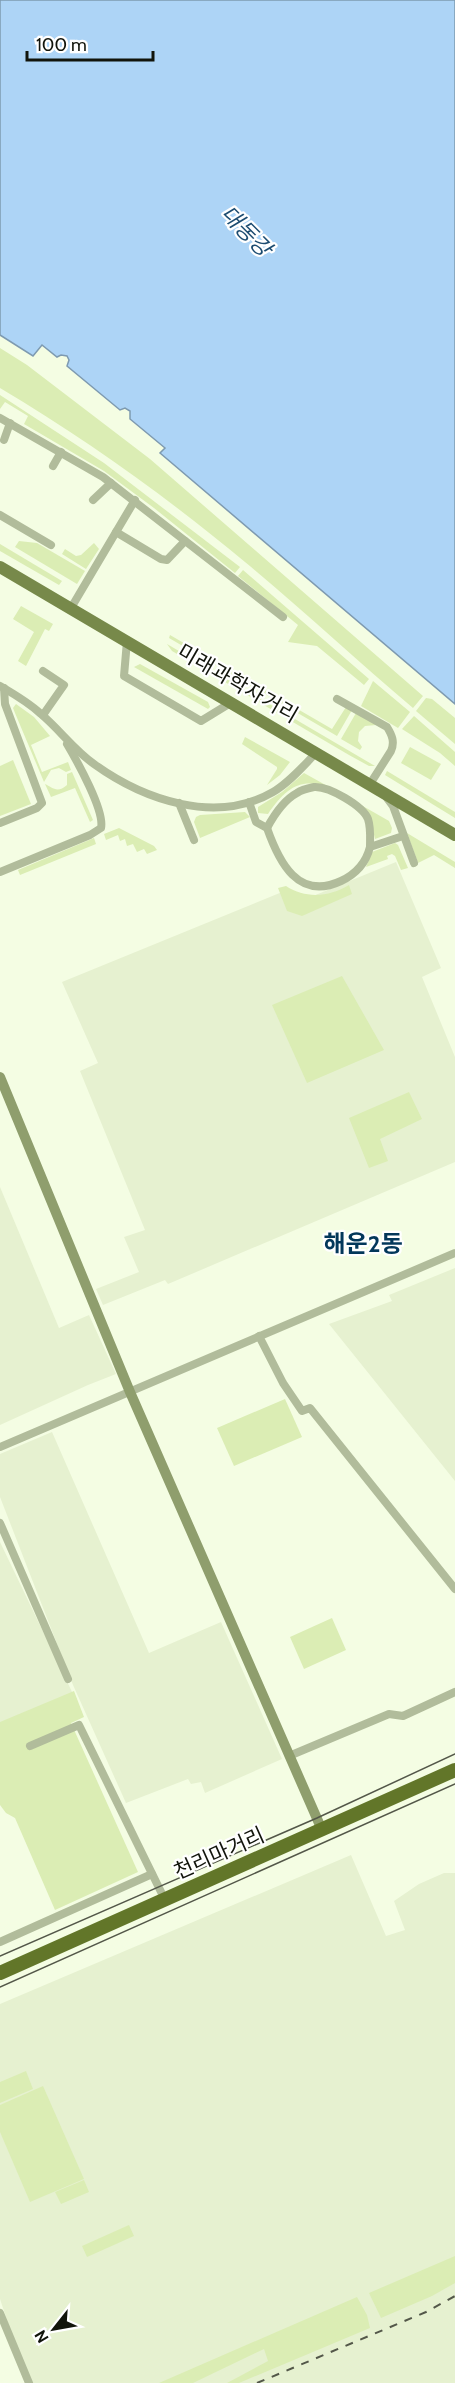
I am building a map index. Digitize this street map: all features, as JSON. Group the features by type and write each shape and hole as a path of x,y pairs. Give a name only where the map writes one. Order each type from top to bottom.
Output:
{"highway":[{"name":"천리마거리","path":"0,1973 455,1770"}],"main road":[{"name":"미래과학자거리","path":"0,567 455,835"}],"street":[{"path":"0,418 111,483 283,618"},
{"path":"4,440 10,423"},
{"path":"52,466 61,452"},
{"path":"93,501 111,483"},
{"path":"71,608 135,501"},
{"path":"0,515 51,545"},
{"path":"116,532 161,559 167,560 186,541"},
{"path":"127,641 124,676 182,710 201,721 232,702"},
{"path":"43,671 64,685 43,715"},
{"path":"2,687 43,715 65,741 95,765 133,787 179,803 214,809 241,806 272,792 285,783 317,752"},
{"path":"0,823 42,804 5,704 2,687"},
{"path":"337,699 380,722 391,734 393,746 370,784"},
{"path":"0,872 90,835 101,828 99,811 65,741"},
{"path":"249,802 256,822 267,828 274,849 285,867 298,880 312,887 331,886 348,878 363,865 370,847 370,827 364,812 344,798 322,788 313,787 296,793 283,804 267,828"},
{"path":"383,792 393,806 414,863"},
{"path":"179,803 194,840"},
{"path":"370,847 403,836"},
{"path":"0,1077 130,1392 322,1830"},
{"path":"0,1447 455,1253"},
{"path":"259,1336 283,1383 302,1412 310,1408 455,1589"},
{"path":"0,1523 69,1679"},
{"path":"289,1756 389,1714 403,1716 455,1692"},
{"path":"30,1746 80,1725 165,1900"},
{"path":"0,1942 152,1874"},
{"path":"0,2313 29,2383"}],"shaded area":[{"path":"396,862 441,968 422,977 455,1057 455,1162 168,1284 165,1280 103,1305 96,1289 139,1272 124,1237 145,1230 80,1071 98,1063 62,982 287,890 296,903"},
{"path":"0,1187 59,1328 89,1315 116,1374 0,1425"},
{"path":"455,1268 455,1481 329,1324 392,1301 389,1295"},
{"path":"52,1432 149,1653 221,1622 282,1759 205,1793 201,1782 191,1784 188,1779 126,1803 73,1685 0,1497 0,1454"},
{"path":"0,1542 73,1694 0,1726"},
{"path":"351,1855 386,1936 405,1930 394,1901 419,1884 444,1873 455,1873 455,2383 32,2383 0,2299 0,2004"}],"green space":[{"path":"0,348 27,365 150,459 423,696 413,708 216,538 126,470 0,388"},
{"path":"0,395 104,463 240,567 235,573 104,471 24,424 28,416 5,402 0,409"},
{"path":"19,541 37,543 85,571 77,584 15,547"},
{"path":"94,543 99,549 86,569 62,554 65,549 76,556 81,555"},
{"path":"0,544 62,581 59,585 0,551"},
{"path":"243,570 369,679 364,685 317,646 288,642 298,625 238,576"},
{"path":"21,606 53,624 49,631 45,629 26,666 18,661 34,632 13,619"},
{"path":"170,635 332,729 346,707 352,710 337,736 169,638"},
{"path":"167,644 375,766 369,766 349,755 172,651"},
{"path":"140,664 208,702 210,707 208,709 134,667"},
{"path":"373,681 410,712 398,728 361,706"},
{"path":"426,698 432,699 455,718 455,744 416,711"},
{"path":"16,704 34,717 50,736 31,745 42,772 68,762 71,770 66,772 59,768 51,770 44,782 13,708"},
{"path":"356,713 376,725 365,726 359,732 358,741 362,747 360,750 341,739"},
{"path":"414,716 455,752 455,766 440,753 402,729"},
{"path":"245,737 290,762 280,775 267,785 277,767 242,744"},
{"path":"410,747 441,764 431,780 401,763"},
{"path":"13,760 31,804 0,816 0,766"},
{"path":"387,771 455,812 455,818 385,775"},
{"path":"72,772 93,820 90,822 75,788 51,797 45,784 60,789 67,785 67,774"},
{"path":"304,773 340,793 317,784 299,785 283,795 268,814 258,813 258,807 282,792"},
{"path":"347,797 389,821 392,828 391,833 375,839 372,826"},
{"path":"245,812 250,817 200,838 194,822 200,815"},
{"path":"119,828 154,846 157,850 147,854 144,849 137,852 133,844 127,846 125,839 120,841 118,835 106,840 104,834"},
{"path":"407,833 455,862 455,868 434,855 418,863"},
{"path":"94,838 96,844 20,875 18,870"},
{"path":"395,843 408,868 401,870 392,854 387,856 388,859 366,867 372,852"},
{"path":"349,885 352,894 302,916 287,911 278,888 286,886 301,893 318,895 334,892"},
{"path":"342,976 384,1050 307,1083 272,1005"},
{"path":"409,1092 422,1119 380,1139 388,1161 369,1168 349,1118"},
{"path":"285,1399 302,1437 234,1466 217,1428"},
{"path":"332,1618 346,1650 304,1669 290,1637"},
{"path":"74,1691 84,1717 71,1723 138,1872 55,1910 15,1818 6,1813 0,1805 0,1722"},
{"path":"26,2071 33,2089 0,2103 0,2082"},
{"path":"43,2086 84,2179 30,2202 0,2132 0,2105"},
{"path":"84,2180 89,2192 61,2204 55,2192"},
{"path":"129,2225 134,2236 87,2257 82,2246"},
{"path":"455,2256 455,2283 432,2296 381,2318 369,2293"},
{"path":"357,2297 367,2315 370,2328 239,2383 227,2383 268,2361 264,2349 193,2383 159,2383"}],"water":[{"name":"대동강","path":"0,0 455,0 455,704 160,453 165,448 130,419 130,411 125,408 120,410 67,366 69,360 67,356 57,357 42,345 33,356 0,335"}],"tram line":[{"path":"0,1956 317,1818 455,1754"},
{"path":"0,1987 455,1784"}],"railway":[{"path":"257,2383 426,2312 455,2296"}],"district":[{"name":"해운2동","path":"363,1243"}]}
